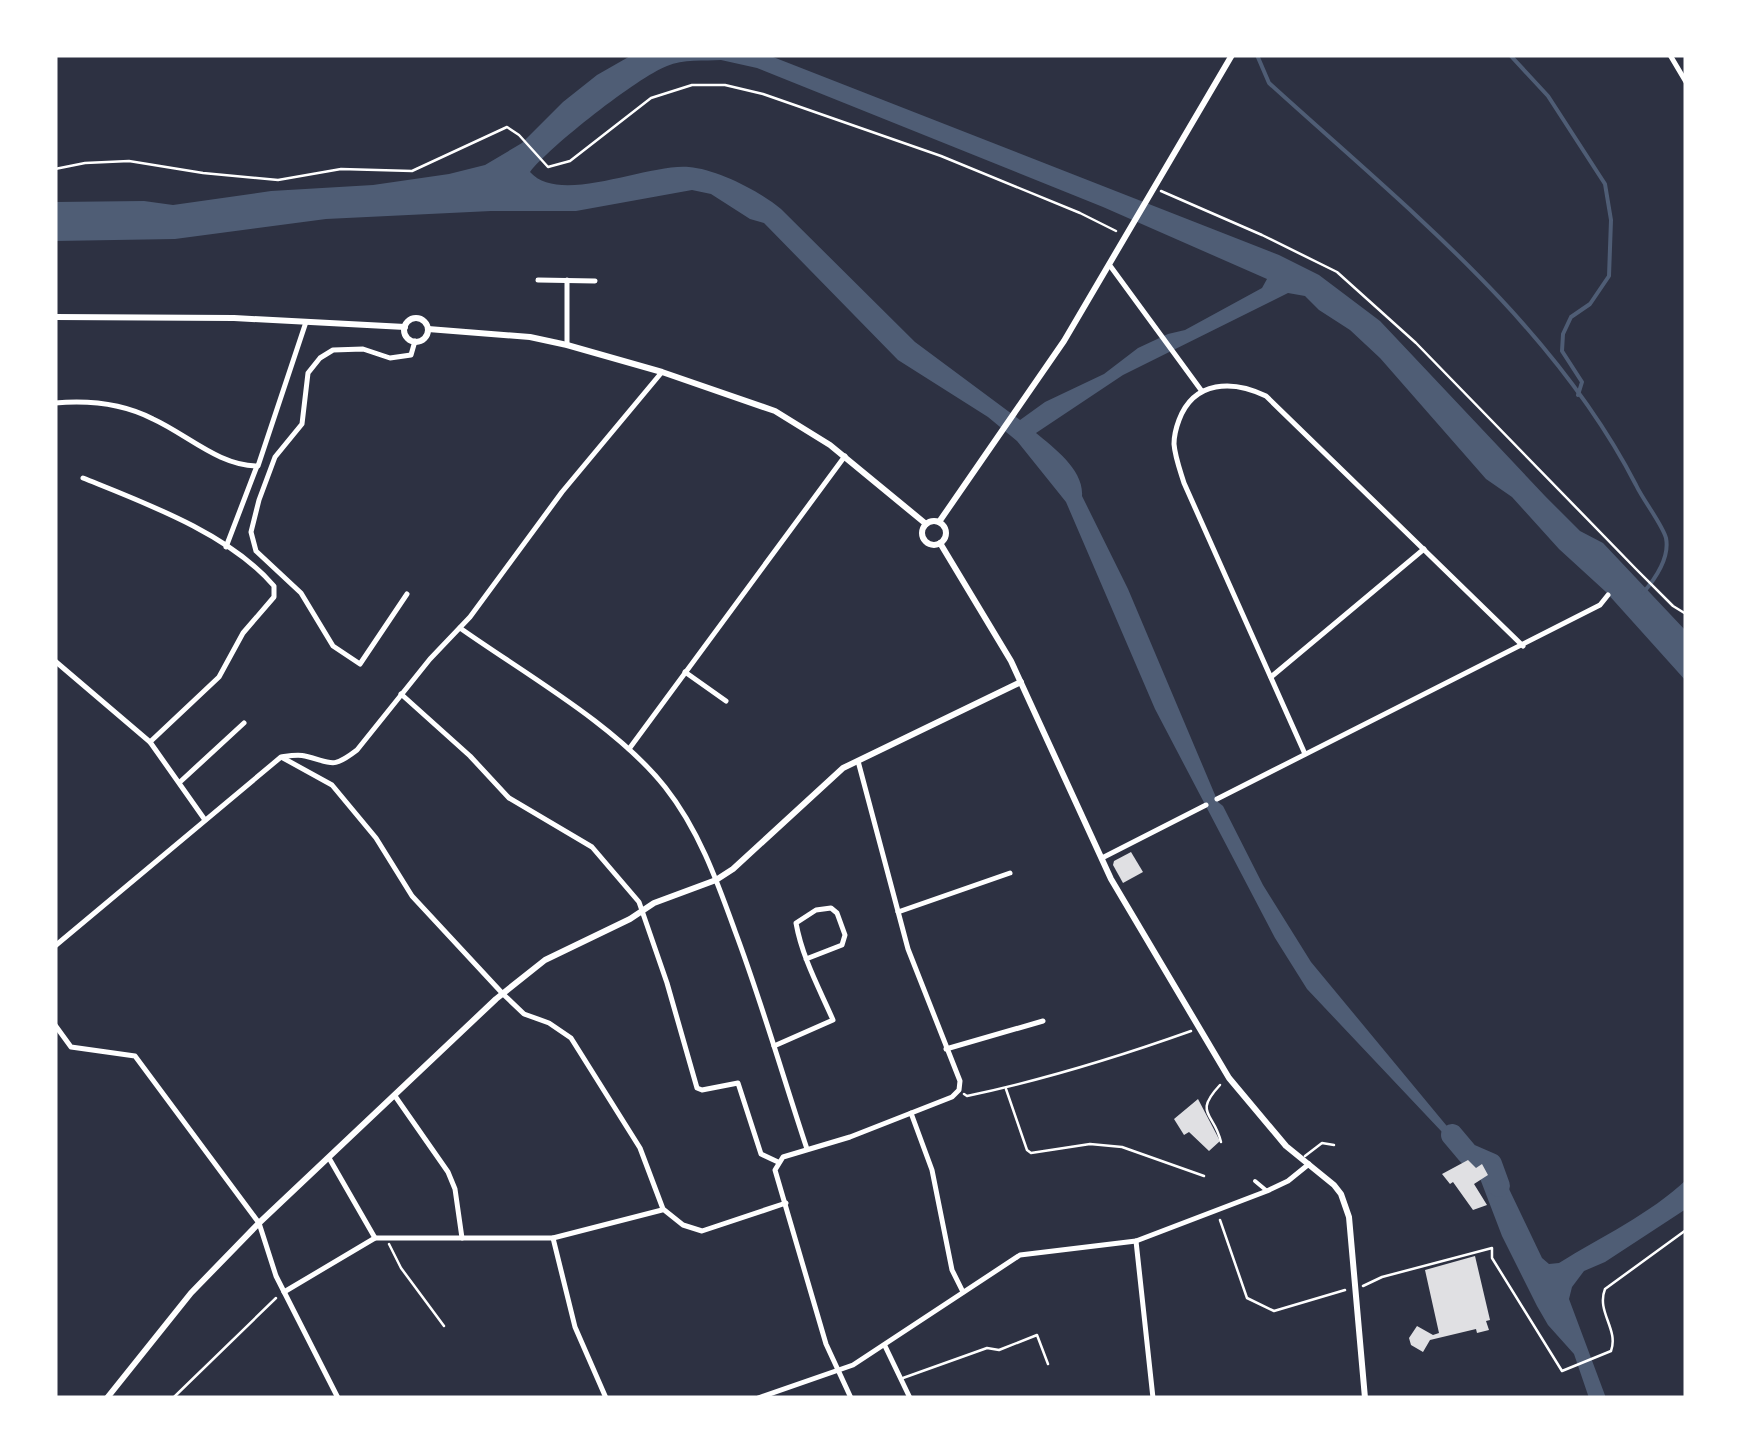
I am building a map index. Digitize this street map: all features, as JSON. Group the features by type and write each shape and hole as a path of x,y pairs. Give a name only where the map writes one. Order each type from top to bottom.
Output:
{"street":[{"path":"428,329 530,337 567,345 662,372 775,412 802,425 844,456 926,524 939,522 1064,341 1232,55"},
{"path":"1670,55 1686,82"},
{"path":"1111,266 1201,390"},
{"path":"538,280 595,280"},
{"path":"566,280 567,345"},
{"path":"55,317 234,318 405,327 416,318 423,320 428,329 426,337 415,341"},
{"path":"226,547 258,466 306,322"},
{"path":"405,327 406,334 415,341"},
{"path":"407,594 360,664 333,646 302,592 256,551 251,532 258,500 275,457 302,424 308,373 320,358 333,350 363,349 401,358 411,355 415,341"},
{"path":"55,946 280,757 304,755 326,765 342,762 356,750 460,628 562,492 662,372"},
{"path":"1304,754 1184,483 1177,459 1174,436 1178,424 1185,407 1201,390 1218,385 1266,396 1523,646"},
{"path":"55,403 82,401 124,407 153,418 236,466 258,466"},
{"path":"629,749 844,456"},
{"path":"83,478 167,511 226,547 272,582 274,597 243,633 219,677 150,742"},
{"path":"939,522 946,534 940,543"},
{"path":"926,524 922,531 924,539 929,544 940,543"},
{"path":"940,543 1021,682 1101,858 1229,1078 1270,1128 1341,1194 1354,1224 1365,1398"},
{"path":"1271,677 1424,550"},
{"path":"1217,799 1600,606 1608,595"},
{"path":"460,628 629,749 664,786 690,823 754,980 807,1150"},
{"path":"55,662 150,742 205,820"},
{"path":"685,672 726,701"},
{"path":"108,1398 191,1293 259,1223 503,994 545,960 642,911 716,880 843,768 1021,682"},
{"path":"401,694 470,756 509,798 592,847 639,902 697,1088 738,1082 761,1154 778,1162"},
{"path":"180,782 244,723"},
{"path":"280,757 332,784 346,806 376,838 412,896 503,994 524,1014 571,1038 640,1148 663,1210 683,1225 702,1231 786,1204"},
{"path":"851,1398 826,1344 776,1170 778,1162 783,1156 952,1098 960,1081 908,950 858,762"},
{"path":"1101,858 1206,805"},
{"path":"898,912 1010,873"},
{"path":"774,1047 833,1020 806,959 796,923 816,910 831,908 846,935 842,945 806,959"},
{"path":"946,1049 1044,1021"},
{"path":"55,1026 70,1047 135,1056 259,1223 284,1292 338,1398"},
{"path":"395,1096 448,1172 455,1190 462,1238"},
{"path":"911,1112 932,1170 952,1270 963,1292"},
{"path":"329,1158 375,1238"},
{"path":"758,1398 838,1373 1020,1255 1136,1241 1267,1191 1288,1181 1305,1161"},
{"path":"1255,1181 1267,1191"},
{"path":"284,1292 375,1238 553,1238 663,1210"},
{"path":"553,1238 575,1328 606,1398"},
{"path":"1136,1241 1154,1398"},
{"path":"884,1346 910,1398"}],"lane":[{"path":"1305,1161 1322,1143 1334,1146"},
{"path":"902,1378 986,1348 999,1350 1037,1335 1048,1364"}],"path":[{"path":"55,169 129,160 203,173 278,180 342,169 412,171 507,127 520,135 548,167 570,161 652,98 692,86 724,85 763,94 941,156 1130,234"},
{"path":"1155,188 1337,272 1416,343 1643,576 1686,614"},
{"path":"959,1090 968,1096 1006,1088 1116,1058 1200,1028"},
{"path":"1220,1142 1205,1103 1229,1078"},
{"path":"1006,1088 1026,1150 1031,1154 1090,1144 1122,1146 1204,1176"},
{"path":"1216,1210 1247,1298 1274,1311 1492,1248 1492,1258 1562,1372 1611,1351 1615,1341 1600,1303 1604,1289 1686,1230"},
{"path":"388,1238 401,1268 444,1326"},
{"path":"173,1398 284,1292"}],"water":[{"path":"632,55 768,55 1279,255 1319,275 1380,321 1545,496 1580,531 1603,543 1686,631 1686,681 1606,592 1559,549 1512,497 1486,479 1380,358 1305,296 1288,293 1123,375 1036,433 1067,460 1078,477 1082,496 1128,589 1218,802 1263,885 1311,962 1475,1160 1493,1161 1499,1168 1542,1258 1549,1264 1559,1263 1641,1214 1686,1180 1686,1209 1605,1262 1584,1271 1572,1287 1569,1299 1606,1398 1589,1398 1574,1354 1537,1306 1502,1236 1476,1168 1307,989 1275,938 1155,709 1066,502 1017,441 988,417 898,360 764,223 750,219 711,194 692,190 576,211 326,219 175,239 55,241 55,202 144,201 173,205 271,191 373,185 485,165 522,143 597,75","holes":["721,60 757,68 1103,207 1267,279 1262,288 1185,330 1138,348 1104,374 1045,402 1020,420 915,342 781,209 750,188 689,167 562,185 544,181 530,172 595,114 667,66"]}],"building":[{"path":"1131,852 1143,872 1123,883 1114,861"},
{"path":"1198,1099 1220,1141 1209,1151 1189,1132 1184,1135 1174,1119"},
{"path":"1468,1160 1476,1168 1482,1164 1488,1175 1474,1184 1487,1205 1473,1210 1453,1182 1450,1184 1442,1174"},
{"path":"1475,1256 1489,1330 1477,1333 1476,1329 1430,1340 1423,1352 1411,1345 1409,1338 1417,1326 1433,1335 1439,1333 1425,1270"}],"waterway":[{"path":"1257,55 1269,83 1422,221 1518,318 1602,426 1666,538 1664,560 1643,593"},
{"path":"1510,55 1548,96 1605,184 1611,220 1609,276 1590,304 1571,317 1563,334 1562,351 1582,382 1578,395"},
{"path":"1452,1135 1468,1154 1491,1164 1499,1186"}]}
